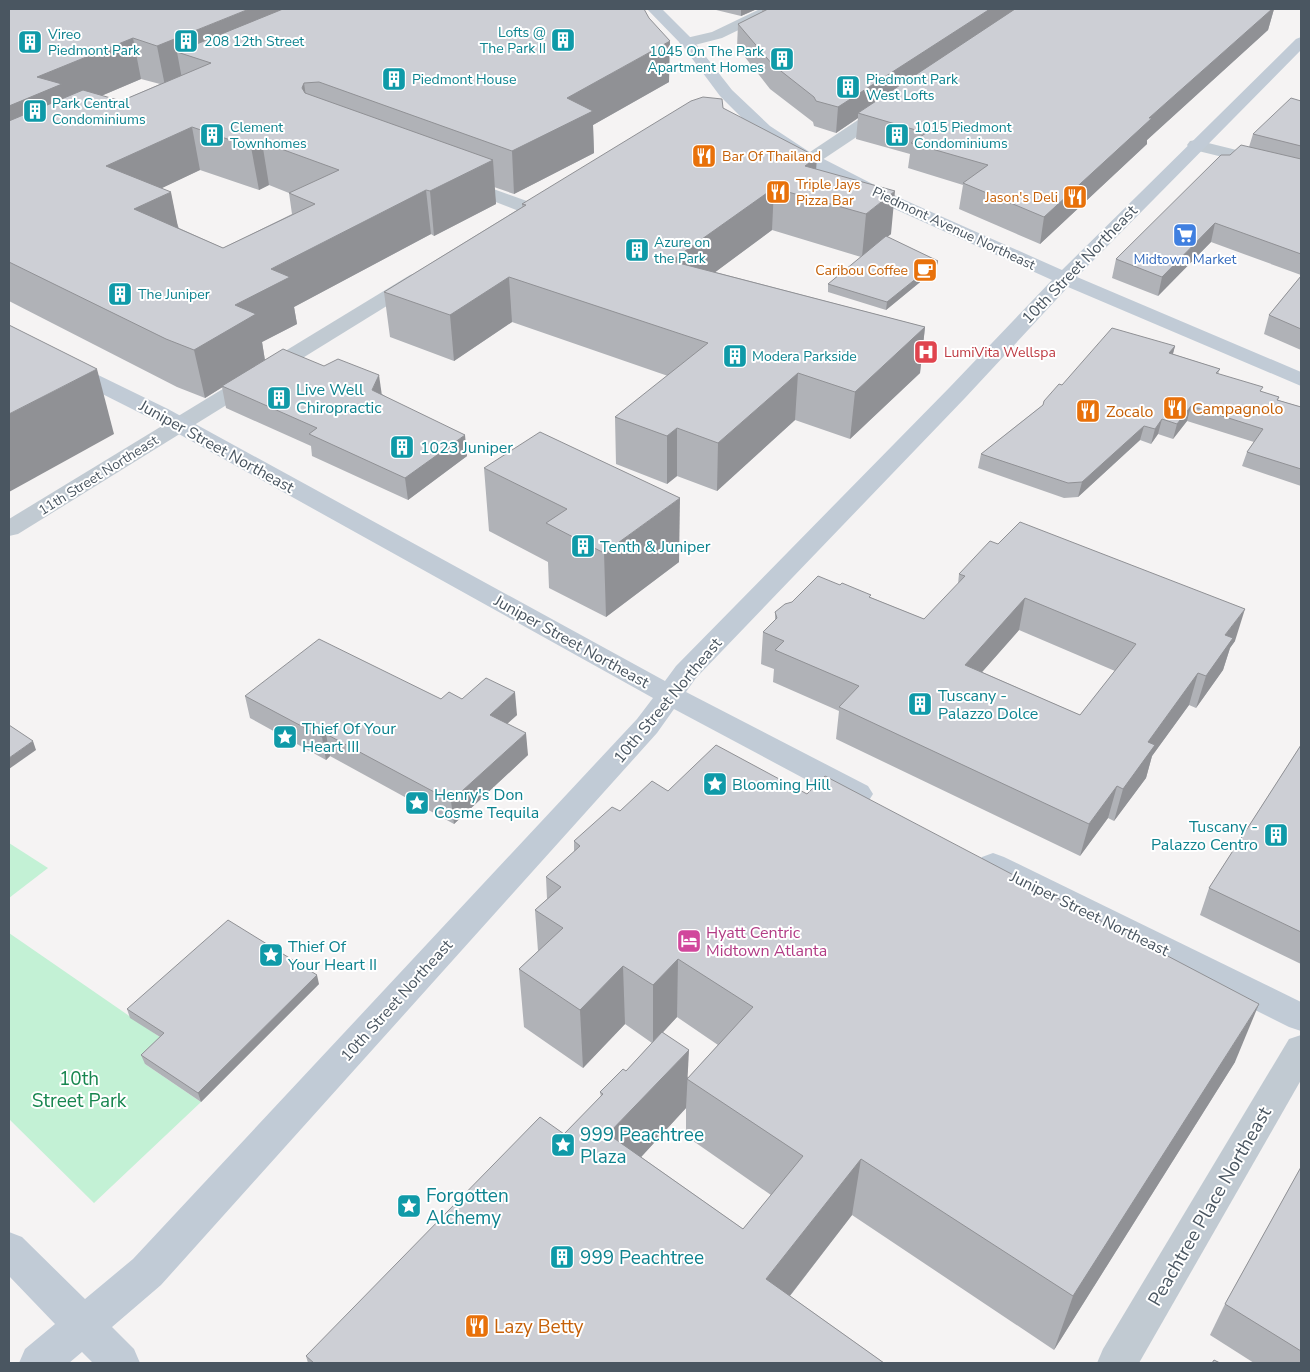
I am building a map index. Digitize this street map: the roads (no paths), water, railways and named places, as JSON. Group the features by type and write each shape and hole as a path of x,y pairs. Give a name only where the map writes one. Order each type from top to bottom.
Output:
{"main road":[{"name":"Piedmont Avenue Northeast","path":"654,9 687,42 719,97 784,145 810,160 894,202 1063,278 1301,380"},
{"name":"10th Street Northeast","path":"39,1363 147,1272 647,726 686,672 957,393 1063,278 1301,42"},
{"name":"Juniper Street Northeast","path":"9,339 127,397 461,579 625,672 880,805"},
{"name":"Juniper Street Northeast","path":"972,854 1301,1017"},
{"path":"9,1250 120,1363"}],"street":[{"path":"687,42 717,35 771,9"},
{"path":"810,160 902,98"},
{"path":"1196,145 1301,170"},
{"path":"445,176 540,204 508,223"},
{"name":"11th Street Northeast","path":"9,529 435,268"},
{"name":"Peachtree Place Northeast","path":"1117,1363 1301,1049"}],"place":[{"name":"Lofts @ The Park II","path":"563,40"},
{"name":"208 12th Street","path":"186,41"},
{"name":"Vireo Piedmont Park","path":"30,42"},
{"name":"1045 On The Park Apartment Homes","path":"782,59"},
{"name":"Piedmont House","path":"394,79"},
{"name":"Piedmont Park West Lofts","path":"848,87"},
{"name":"Park Central Condominiums","path":"35,111"},
{"name":"Clement Townhomes","path":"212,135"},
{"name":"1015 Piedmont Condominiums","path":"897,135"},
{"name":"Bar Of Thailand","path":"704,156"},
{"name":"Triple Jays Pizza Bar","path":"778,192"},
{"name":"Jason's Deli","path":"1075,197"},
{"name":"Midtown Market","path":"1185,235"},
{"name":"Azure on the Park","path":"637,250"},
{"name":"Caribou Coffee","path":"925,270"},
{"name":"The Juniper","path":"120,294"},
{"name":"LumiVita Wellspa","path":"926,352"},
{"name":"Modera Parkside","path":"735,356"},
{"name":"Live Well Chiropractic","path":"279,398"},
{"name":"Campagnolo","path":"1175,408"},
{"name":"Zocalo","path":"1088,411"},
{"name":"1023 Juniper","path":"402,447"},
{"name":"Tenth & Juniper","path":"583,546"},
{"name":"Tuscany - Palazzo Dolce","path":"920,704"},
{"name":"Thief Of Your Heart III","path":"285,737"},
{"name":"Blooming Hill","path":"715,784"},
{"name":"Henry's Don Cosme Tequila","path":"417,803"},
{"name":"Tuscany - Palazzo Centro","path":"1276,835"},
{"name":"Hyatt Centric Midtown Atlanta","path":"689,941"},
{"name":"Thief Of Your Heart II","path":"271,955"},
{"name":"999 Peachtree Plaza","path":"563,1145"},
{"name":"Forgotten Alchemy","path":"409,1206"},
{"name":"999 Peachtree","path":"562,1257"},
{"name":"Lazy Betty","path":"477,1326"}],"park label":[{"name":"10th Street Park","path":"79,1089"}]}
